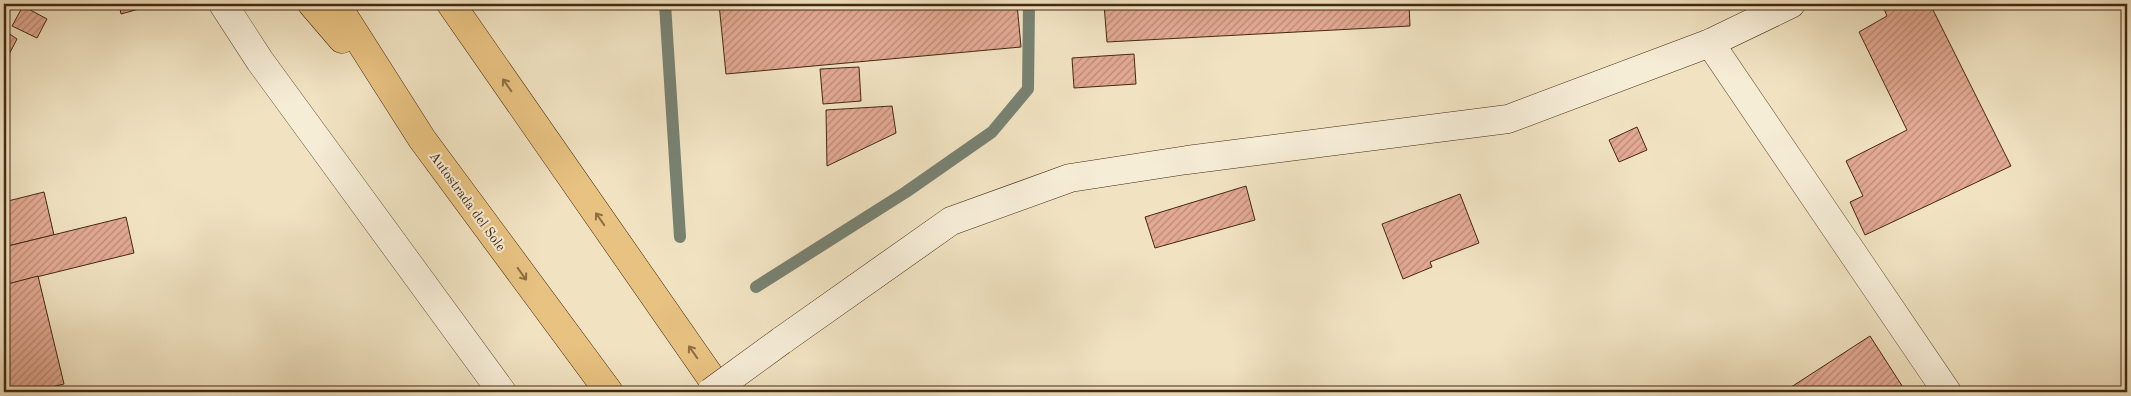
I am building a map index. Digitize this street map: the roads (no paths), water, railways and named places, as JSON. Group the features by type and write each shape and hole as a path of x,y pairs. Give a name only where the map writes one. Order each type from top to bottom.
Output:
{"highway":[{"path":"312,4 422,139"},
{"name":"Autostrada del Sole","path":"336,4 422,139 608,392"},
{"path":"451,4 720,392"}],"street":[{"path":"222,4 260,61 502,392"},
{"path":"711,392 951,221 1070,178 1187,160 1508,119 1710,43 1791,4"},
{"path":"1710,43 1948,392"}],"waterway":[{"path":"665,4 680,237"},
{"path":"756,287 906,192 992,132 1028,89 1029,4"}]}
